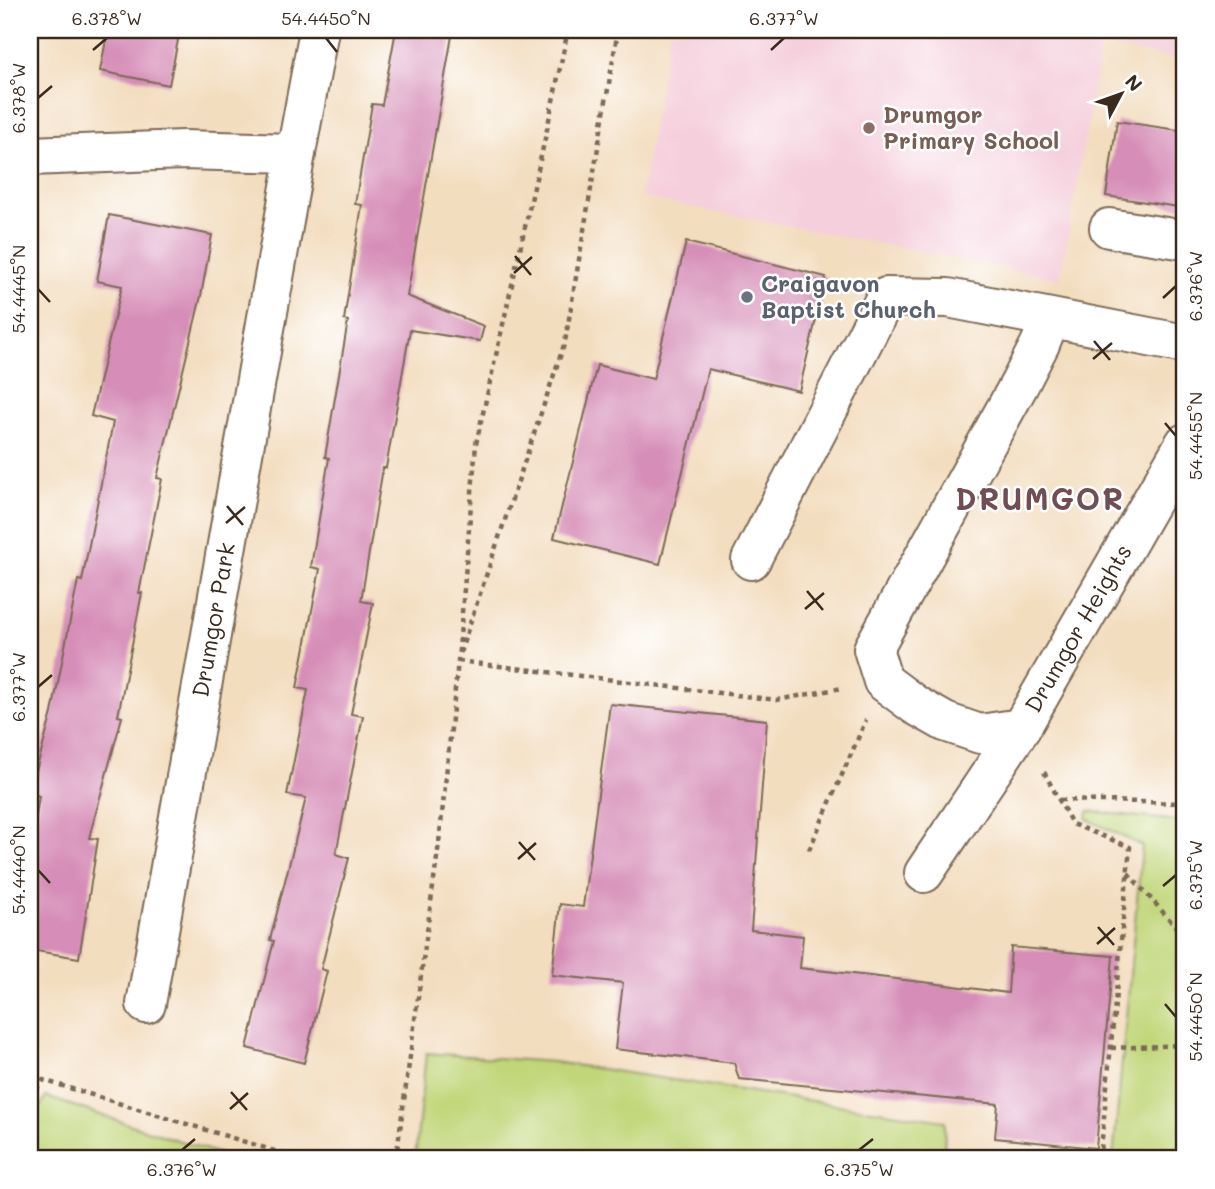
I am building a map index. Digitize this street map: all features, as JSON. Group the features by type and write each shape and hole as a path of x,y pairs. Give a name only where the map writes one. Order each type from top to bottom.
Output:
{"street":[{"name":"Drumgor Park","path":"146,1004 319,30"},
{"path":"30,156 183,150 296,153"},
{"path":"1109,229 1185,240"},
{"path":"751,560 886,297 948,298 1185,343"},
{"path":"883,681 873,649 1020,383 1050,319"},
{"name":"Drumgor Heights","path":"883,681 915,705 945,722 980,734 1021,728 1185,443"},
{"path":"924,873 1021,728"}],"path":[{"path":"396,1159 439,843 458,661 476,444 568,30"},
{"path":"458,661 565,342 618,30"},
{"path":"458,661 777,700 883,681"},
{"path":"809,850 883,681"},
{"path":"1021,728 1072,824 1130,847 1100,1159"},
{"path":"1059,800 1185,803"},
{"path":"1128,873 1185,937"},
{"path":"1111,1048 1185,1045"},
{"path":"30,1098 43,1080 301,1159"}],"shaded area":[{"name":"Drumgor Primary School","path":"670,30 1185,30 1185,60 1101,46 1060,279 640,197"}],"green space":[{"path":"1088,811 1185,822 1185,1159 1113,1159 1142,846 1087,819"},
{"path":"426,1053 554,1062 945,1121 944,1157 1012,1159 415,1159"},
{"path":"46,1097 235,1159 30,1159 30,1114 35,1115"}],"building":[{"path":"108,30 180,30 169,85 100,71"},
{"path":"396,30 453,30 407,296 484,326 480,341 410,330 361,601 373,603 351,714 363,716 336,854 349,858 321,969 327,971 304,1063 247,1048 274,941 270,940 306,798 287,795 308,690 297,688 320,569 311,567 329,458 325,457 348,321 344,320 362,205 355,204 372,104 382,105"},
{"path":"1117,121 1185,131 1185,208 1106,196"},
{"path":"109,215 212,235 201,296 157,478 162,479 118,716 122,717 89,838 98,839 79,958 30,950 30,859 39,796 30,793 52,713 78,580 82,581 113,422 91,416 122,286 97,281"},
{"path":"686,242 826,277 799,391 708,369 660,564 554,538 597,365 653,379"},
{"path":"610,704 767,720 751,930 803,936 800,968 1008,993 1011,947 1113,956 1096,1148 995,1138 998,1104 739,1079 734,1063 615,1049 623,983 552,975 560,904 583,907"}],"place":[{"name":"Drumgor Primary School","path":"869,128"},
{"name":"Craigavon Baptist Church","path":"747,297"}],"district":[{"name":"DRUMGOR","path":"1040,500"}]}
